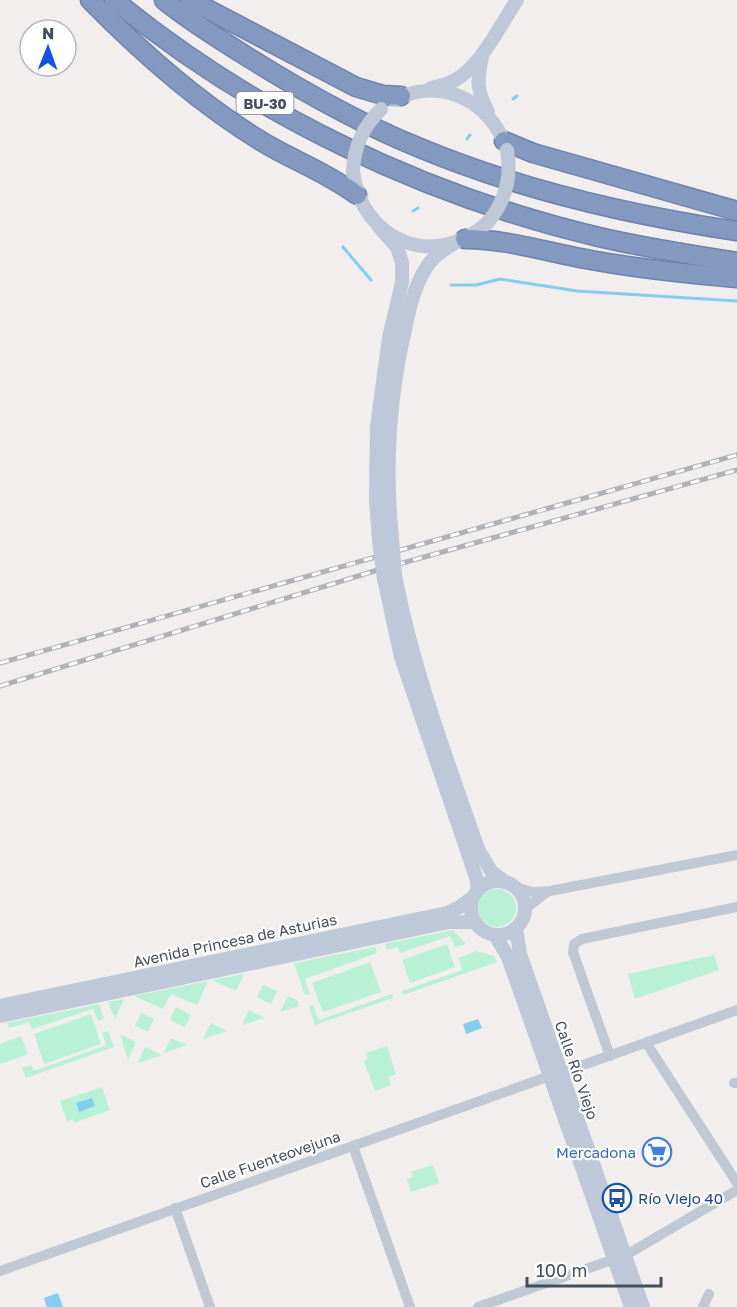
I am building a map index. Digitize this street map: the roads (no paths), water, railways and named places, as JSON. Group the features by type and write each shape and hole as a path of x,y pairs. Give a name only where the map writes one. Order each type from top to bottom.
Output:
{"highway":[{"path":"90,0 153,61 219,114 296,161 333,178 357,195"},
{"name":"BU-30","path":"114,0 171,45 259,100 316,132 394,169 460,195 568,229 678,253 737,262"},
{"name":"BU-30","path":"164,0 224,42 299,88 417,147 458,164 527,186 612,208 737,231"},
{"path":"190,0 356,87 382,94 408,94"},
{"path":"505,145 737,211"},
{"path":"461,240 488,239 642,268 737,278"}],"main road":[{"path":"390,577 423,689 478,849 491,871 523,898 525,909 522,920 516,928 507,933 495,935 482,930 474,922 471,908 476,878 401,657 390,617 390,577 376,499 377,426 389,338 402,282 402,263 397,247 364,209 357,195 353,171 360,137 365,126 381,109 408,94 454,81 468,70 483,54 517,0"},
{"path":"385,540 393,393 401,344 416,289 434,257 488,222 500,206 507,188 509,169 505,145 478,88 478,75 483,54"},
{"path":"408,94 432,91 450,93 473,103 491,119"},
{"path":"379,227 402,241 420,246 439,246 461,240"},
{"path":"475,893 491,881 510,885"},
{"name":"Avenida Princesa de Asturias","path":"0,1006 447,913 460,907 475,893"},
{"name":"Avenida Princesa de Asturias","path":"0,1016 442,924 474,922"},
{"name":"Calle Río Viejo","path":"516,928 517,945 555,1075"},
{"name":"Calle Río Viejo","path":"495,935 509,958 555,1075 620,1257 643,1307"},
{"name":"Calle Río Viejo","path":"620,1257 631,1307"}],"street":[{"path":"510,885 532,892 550,891 737,855"},
{"path":"525,909 538,897 550,891"},
{"path":"610,1056 573,952 574,944 582,939 737,907"},
{"name":"Calle Fuenteovejuna","path":"0,1270 647,1044 737,1010"},
{"path":"647,1044 737,1183"},
{"path":"353,1146 410,1307"},
{"path":"477,1307 620,1257 737,1190"},
{"path":"176,1209 210,1307"},
{"path":"703,1307 709,1294"}],"water":[{"path":"478,1019 482,1028 466,1034 463,1024"},
{"path":"92,1098 95,1106 79,1112 76,1103"},
{"path":"58,1293 63,1307 47,1307 44,1298"}],"waterway":[{"path":"513,99 517,96"},
{"path":"467,139 470,135"},
{"path":"413,211 418,208"},
{"path":"343,247 371,280"},
{"path":"451,285 476,285 500,279 577,291 737,301"}],"railway":[{"path":"0,663 737,455"},
{"path":"0,686 381,569 737,470"}],"place":[{"name":"Mercadona","path":"657,1152"},
{"name":"Río Viejo 40","path":"617,1198"}]}
